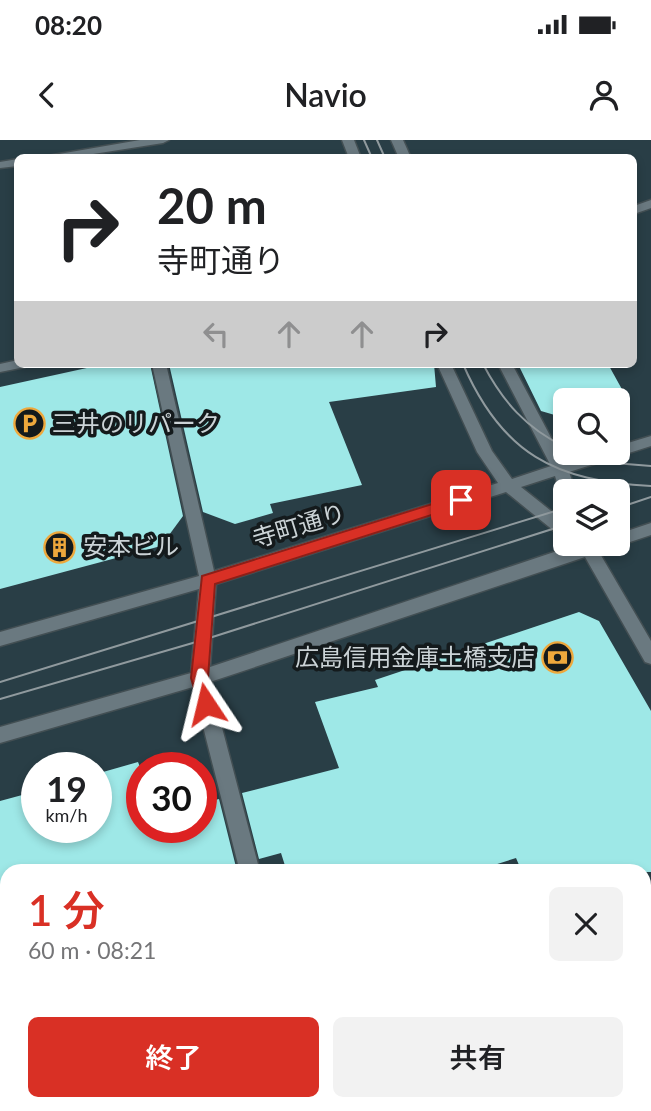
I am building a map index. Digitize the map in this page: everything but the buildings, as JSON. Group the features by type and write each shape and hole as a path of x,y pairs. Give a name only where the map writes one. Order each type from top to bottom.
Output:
{"street":[{"path":"67,154 163,140"},
{"path":"160,368 208,580 200,678 248,864"},
{"path":"446,368 485,452 508,485 553,521"},
{"path":"507,368 563,479"},
{"path":"630,447 651,441"},
{"name":"寺町通り","path":"0,639 208,580 573,465"},
{"path":"630,536 651,529"},
{"path":"0,735 200,678 560,556"},
{"path":"595,556 651,657"}],"shaded area":[{"path":"0,140 651,140 651,864 0,864"}],"tram line":[{"path":"364,140 370,154"},
{"path":"377,140 383,154"},
{"path":"465,368 478,395 495,420 514,441 536,457 560,469 587,477 651,486"},
{"path":"485,368 517,413 553,441"},
{"path":"630,464 651,466"},
{"path":"630,504 651,497"},
{"path":"0,682 553,512"},
{"path":"0,699 203,640 553,529"}],"place":[{"name":"三井のリパーク","path":"29,424"},
{"name":"安本ビル","path":"60,547"},
{"name":"広島信用金庫土橋支店","path":"558,658"}],"route":[{"path":"206,704 200,678 208,580 461,500"}]}
